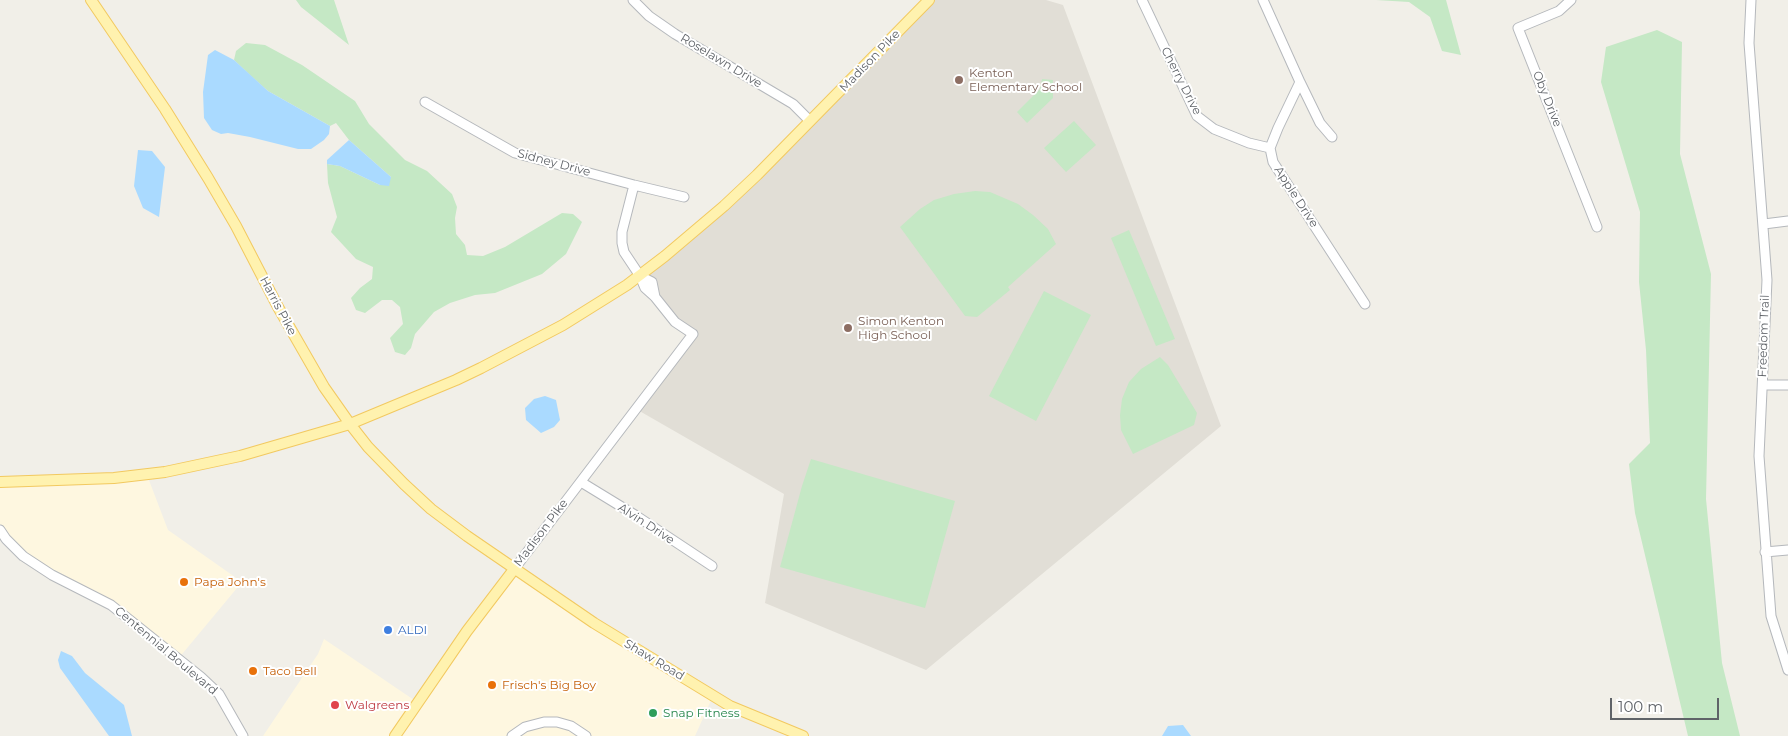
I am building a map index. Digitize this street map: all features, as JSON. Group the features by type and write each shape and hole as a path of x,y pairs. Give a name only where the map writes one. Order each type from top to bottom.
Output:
{"main road":[{"name":"Harris Pike","path":"91,0 208,178 308,360 350,424 375,454 431,509 515,568"},
{"name":"Madison Pike","path":"0,482 114,478 156,474 240,456 350,424 481,368 563,325 640,276 678,246 724,206 929,0"},
{"name":"Madison Pike","path":"395,736 459,643 515,568"},
{"name":"Shaw Road","path":"515,568 594,623 721,701 802,736"}],"street":[{"name":"Roselawn Drive","path":"633,0 648,16 793,104 810,121"},
{"name":"Cherry Drive","path":"1142,0 1197,116 1214,129 1249,143 1270,148"},
{"path":"1263,0 1320,123 1332,137"},
{"name":"Oby Drive","path":"1571,0 1559,11 1518,28 1597,227"},
{"name":"Freedom Trail","path":"1751,0 1750,43 1767,280 1759,456 1771,616 1788,670"},
{"path":"1270,148 1300,82"},
{"name":"Sidney Drive","path":"426,102 515,152 684,197"},
{"name":"Apple Drive","path":"1270,148 1274,162 1366,304"},
{"path":"634,185 622,232 622,243 624,252 640,276"},
{"path":"1764,224 1788,221"},
{"name":"Madison Pike","path":"515,568 693,334 675,322 655,297 645,288 640,276"},
{"path":"1762,385 1788,385"},
{"name":"Alvin Drive","path":"581,482 712,566"},
{"name":"Centennial Boulevard","path":"0,530 23,556 52,575 111,605 201,678 218,694 243,736"},
{"path":"1765,552 1788,550"},
{"path":"512,736 525,727 544,722 557,722 571,726 586,736"}],"shaded area":[{"path":"929,0 1046,0 1063,5 1221,426 926,670 765,603 784,494 636,409 693,334 675,322 640,276 690,236"},
{"path":"147,475 168,530 242,582 178,659 111,605 23,556 0,530 0,482"},
{"path":"515,568 713,696 695,736 263,736 318,654 324,639 417,702"}],"green space":[{"path":"296,0 334,0 349,45 301,7"},
{"path":"1376,0 1446,0 1461,55 1442,51 1430,17 1409,2"},
{"path":"1657,30 1682,42 1680,154 1711,274 1706,499 1722,663 1740,736 1688,736 1635,513 1629,464 1650,443 1646,350 1639,282 1640,212 1601,82 1606,47"},
{"path":"246,43 265,45 302,65 355,101 369,124 405,160 427,171 452,194 457,207 455,218 456,234 465,245 467,255 483,256 505,247 562,213 573,214 582,222 566,254 542,274 495,293 475,295 450,303 434,312 415,334 411,348 405,355 395,352 390,338 403,324 400,307 392,300 382,300 365,313 356,310 351,298 372,279 373,267 356,259 331,232 337,217 328,183 327,164 340,166 380,185 391,177 349,140 336,123 330,126 268,91 251,76 234,60 236,51"},
{"path":"1042,79 1053,80 1053,98 1027,123 1017,112 1040,89"},
{"path":"1074,121 1096,145 1066,172 1044,148"},
{"path":"975,191 990,192 1018,204 1048,229 1056,244 1008,287 1010,290 977,317 965,316 900,227 920,209 934,200 954,194"},
{"path":"1129,230 1175,339 1156,346 1111,238"},
{"path":"1044,291 1091,315 1036,421 989,396"},
{"path":"1160,357 1168,365 1197,413 1194,425 1133,454 1121,430 1122,399 1129,382 1141,369"},
{"path":"811,459 955,501 925,608 780,567"}],"water":[{"path":"215,50 234,60 268,91 330,126 329,134 311,149 298,149 250,137 228,133 221,134 212,130 204,118 203,92 208,55"},
{"path":"349,140 391,177 389,186 380,185 340,166 327,164 327,160"},
{"path":"138,150 152,151 165,167 159,217 143,208 134,186"},
{"path":"545,396 556,400 560,420 554,427 541,433 526,420 525,408 534,399"},
{"path":"61,651 72,656 85,673 124,705 132,736 109,736 60,668 58,660"},
{"path":"1183,725 1191,736 1162,736 1168,726"}],"place":[{"name":"Kenton Elementary School","path":"959,80"},
{"name":"Simon Kenton High School","path":"848,328"},
{"name":"Papa John's","path":"184,582"},
{"name":"ALDI","path":"388,630"},
{"name":"Taco Bell","path":"253,671"},
{"name":"Frisch's Big Boy","path":"492,685"},
{"name":"Walgreens","path":"335,705"},
{"name":"Snap Fitness","path":"653,713"}]}
